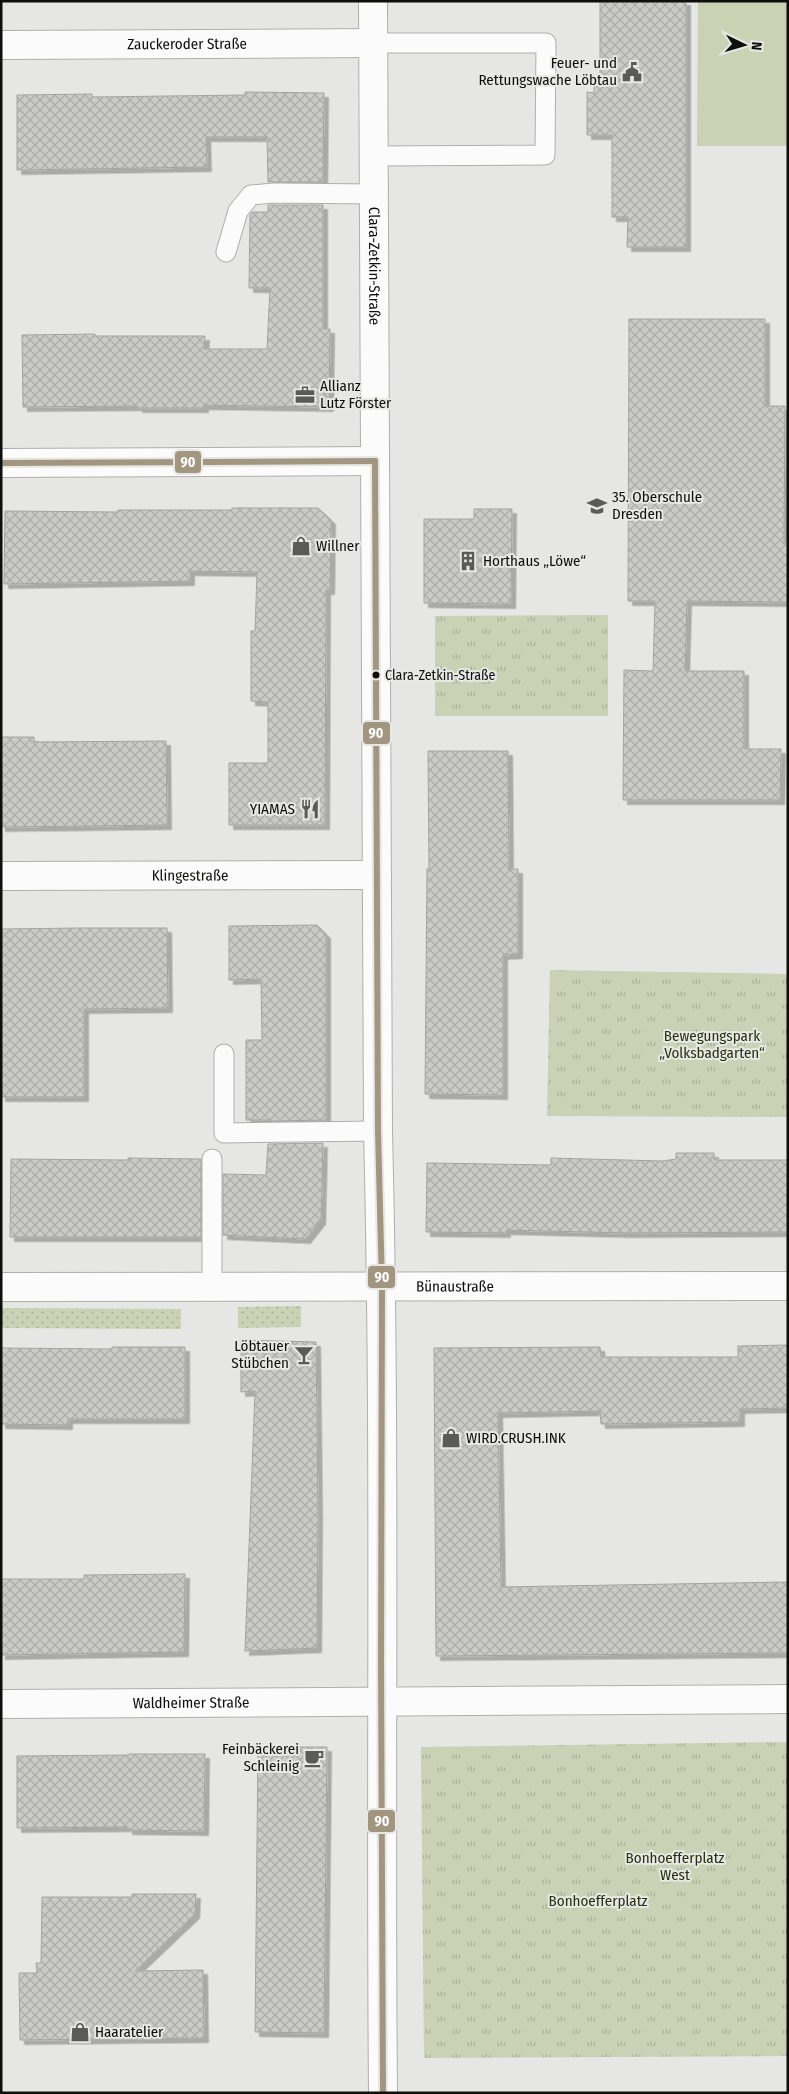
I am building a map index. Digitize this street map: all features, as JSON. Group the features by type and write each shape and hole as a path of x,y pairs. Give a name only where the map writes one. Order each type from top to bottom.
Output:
{"street":[{"name":"Clara-Zetkin-Straße","path":"373,1 378,1131 382,1286 382,1701"},
{"name":"Zauckeroder Straße","path":"1,45 373,43"},
{"path":"1,463 375,461"},
{"name":"Klingestraße","path":"1,876 377,875"},
{"name":"Bünaustraße","path":"1,1287 788,1286"},
{"path":"383,2093 382,1701 788,1699"},
{"name":"Waldheimer Straße","path":"1,1704 382,1701"}],"lane":[{"path":"373,43 546,43 545,155 373,156"},
{"path":"226,252 238,211 251,195 274,193 374,194"},
{"path":"224,1054 224,1133 378,1131"},
{"path":"212,1159 212,1287"}],"green space":[{"path":"698,1 788,1 788,146 697,146"},
{"path":"608,615 608,716 435,716 435,616"},
{"name":"Bewegungspark „Volksbadgarten“","path":"550,970 788,974 788,1117 547,1116"},
{"path":"301,1306 301,1327 238,1328 238,1307"},
{"path":"1,1308 181,1309 181,1329 1,1328"},
{"name":"Bonhoefferplatz","path":"788,1742 788,2056 424,2058 421,1747"}],"building":[{"path":"600,1 686,1 686,247 627,247 628,217 612,217 612,135 587,135 587,92 594,93 594,81 600,81"},
{"path":"245,92 324,93 323,182 268,182 267,137 206,137 207,167 17,170 17,95 92,94 92,97 245,95"},
{"path":"268,205 323,205 323,329 330,329 329,407 204,405 204,408 138,408 138,406 23,407 22,335 205,336 204,349 267,349 270,288 249,288 250,215 252,212 268,212"},
{"path":"629,319 765,319 765,406 785,406 784,543 788,543 788,602 687,601 685,671 744,671 744,749 781,749 780,800 623,800 624,670 653,671 655,601 628,601"},
{"path":"232,508 318,508 331,520 330,590 326,590 325,825 229,825 229,763 268,763 268,702 251,701 251,631 255,631 257,572 190,571 190,581 4,584 5,511 118,512 118,510 232,510"},
{"name":"Horthaus „Löwe“","path":"474,509 512,509 511,604 424,603 424,519 474,519"},
{"path":"1,737 34,737 34,742 166,741 167,825 1,827"},
{"path":"428,751 508,751 509,869 518,869 518,954 503,955 503,1095 425,1094 427,869 429,869"},
{"path":"317,925 326,934 326,1120 246,1120 246,1040 262,1040 261,979 229,980 229,926"},
{"path":"167,928 168,1008 84,1009 84,1097 1,1097 1,929"},
{"path":"323,1143 321,1220 306,1239 223,1235 223,1174 266,1175 268,1144"},
{"path":"676,1153 714,1153 714,1160 788,1160 788,1232 627,1233 506,1230 506,1233 426,1232 427,1163 551,1165 551,1158 663,1161 676,1159"},
{"path":"128,1158 201,1159 201,1237 10,1237 11,1159 128,1160"},
{"path":"241,1340 316,1342 317,1648 245,1651 255,1391 241,1392"},
{"path":"788,1345 788,1408 740,1409 740,1422 601,1424 600,1411 498,1413 501,1587 788,1582 788,1653 436,1656 434,1348 600,1347 601,1357 738,1357 738,1346"},
{"path":"112,1347 185,1347 185,1419 68,1419 68,1425 1,1424 1,1348 112,1349"},
{"path":"185,1574 184,1652 1,1655 1,1579 84,1579 84,1575"},
{"path":"258,1747 327,1747 324,2033 255,2032"},
{"path":"205,1754 204,1831 128,1830 128,1827 17,1828 17,1756"},
{"path":"132,1894 196,1894 195,1914 135,1971 203,1970 204,2038 20,2040 19,1973 37,1973 36,1963 41,1963 42,1897 132,1897"}],"transit line":[{"name":"90","path":"375,461 378,1131 382,1286 383,2093"},
{"name":"90","path":"1,463 375,461"}],"place":[{"name":"Feuer- und Rettungswache Löbtau","path":"632,72"},
{"name":"Allianz Lutz Förster","path":"305,395"},
{"name":"35. Oberschule Dresden","path":"597,506"},
{"name":"Willner","path":"301,546"},
{"name":"Horthaus „Löwe“","path":"468,561"},
{"name":"Clara-Zetkin-Straße","path":"376,675"},
{"name":"YIAMAS","path":"310,809"},
{"name":"Löbtauer Stübchen","path":"304,1355"},
{"name":"WIRD.CRUSH.INK","path":"451,1438"},
{"name":"Feinbäckerei Schleinig","path":"314,1758"},
{"name":"Haaratelier","path":"80,2032"}],"park label":[{"name":"Bonhoefferplatz West","path":"675,1866"}]}
